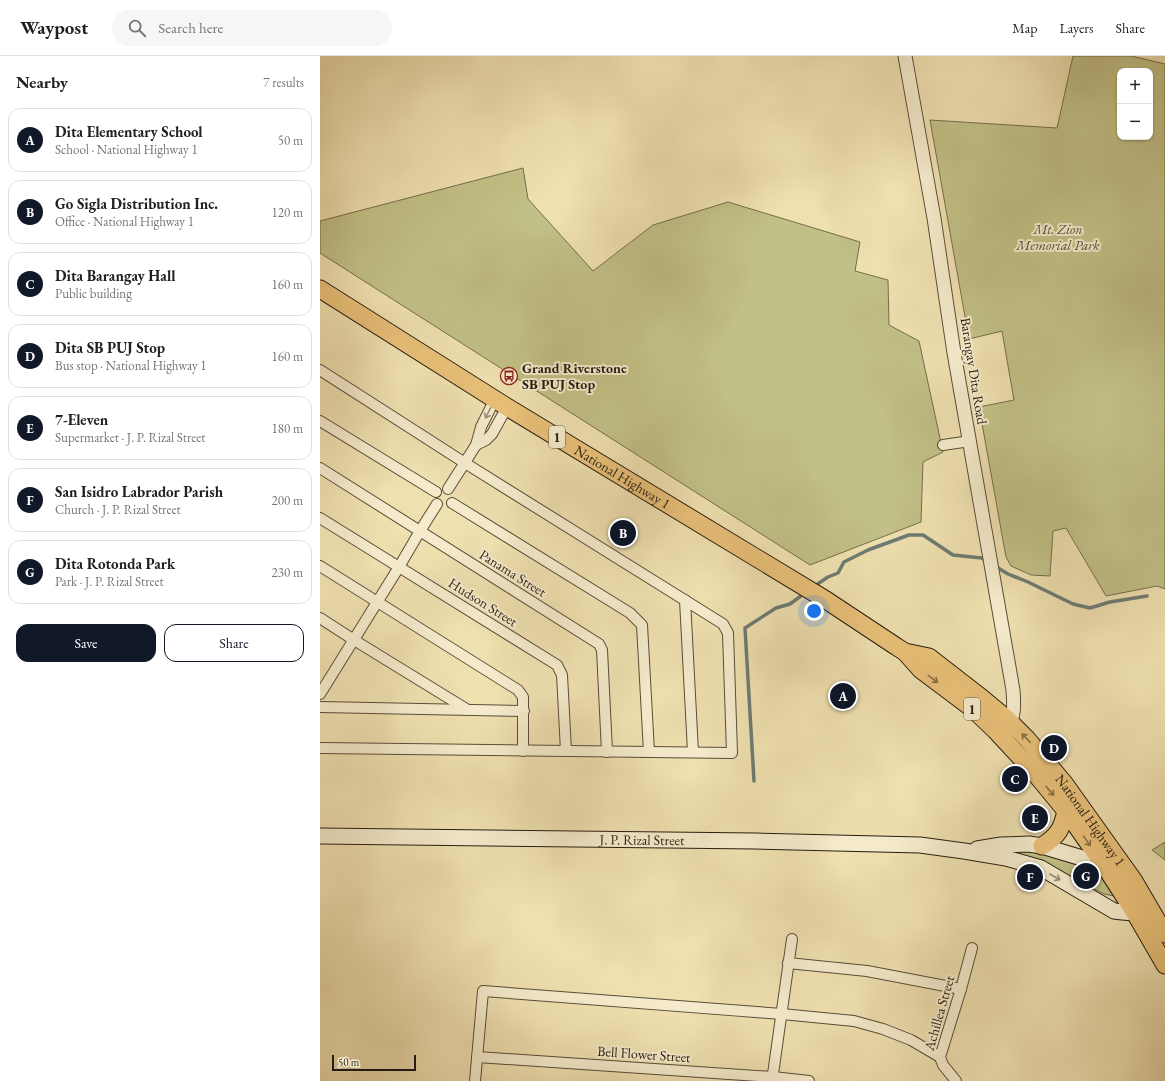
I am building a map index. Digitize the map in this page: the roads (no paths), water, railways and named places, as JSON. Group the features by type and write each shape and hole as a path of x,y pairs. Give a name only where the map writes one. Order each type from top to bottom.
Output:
{"highway":[{"name":"National Highway 1","path":"320,288 501,403 826,600 905,652 921,670 973,709 1006,729 1027,739 1060,777 1134,881 1141,909 1165,965"},
{"name":"National Highway 1","path":"905,652 929,657 983,699 1006,729 1034,772 1066,811 1108,871 1165,934"},
{"path":"1042,846 1056,835 1061,828 1066,811"}],"main road":[{"name":"J. P. Rizal Street","path":"320,836 764,841 920,845 1006,858 1040,868 1114,911 1122,912 1141,909"},
{"name":"J. P. Rizal Street","path":"964,851 1001,845 1029,844 1042,846 1082,858 1108,871 1134,881"}],"street":[{"name":"Barangay Dita Road","path":"905,56 934,218 954,354 1013,690 1014,708 1006,729"},
{"path":"320,370 723,624 728,633 732,753 320,748"},
{"path":"448,489 466,463 476,445 481,427 501,403"},
{"path":"476,445 486,440 492,434 501,403"},
{"path":"320,420 436,492"},
{"path":"943,445 970,441"},
{"name":"Panama Street","path":"320,468 599,644 602,650 607,752"},
{"path":"440,489 448,489 452,492 454,498 452,503 448,506 442,507 437,504 434,496 440,489"},
{"path":"452,503 630,613 642,625 649,752"},
{"path":"320,694 437,504"},
{"name":"Hudson Street","path":"320,518 557,665 562,675 566,751"},
{"path":"320,566 518,690 523,697 524,750"},
{"path":"685,600 693,752"},
{"path":"320,618 468,710"},
{"path":"983,699 996,704 1004,703 1010,700 1013,690"},
{"path":"320,707 524,711"},
{"path":"772,1079 792,939"},
{"name":"Achillea Street","path":"956,1081 943,1065 940,1057 972,948"},
{"path":"788,963 867,971 961,989"},
{"path":"474,1081 484,991 854,1021 883,1029 911,1040 940,1057"},
{"name":"Bell Flower Street","path":"477,1057 809,1081"}],"waterway":[{"path":"813,587 828,577 838,573 844,562 868,550 909,535 923,535 953,555 982,558 986,561"},
{"path":"995,566 1008,574 1073,604 1090,608 1110,602 1147,596"},
{"path":"754,781 745,628 776,608 790,604 805,593"}],"place":[{"name":"Grand Riverstone SB PUJ Stop","path":"509,376"},
{"name":"Go Sigla Distribution Inc.","path":"623,533"},
{"name":"Dita Elementary School","path":"843,696"},
{"name":"Dita SB PUJ Stop","path":"1054,748"},
{"name":"Dita Barangay Hall","path":"1015,779"},
{"name":"7-Eleven","path":"1035,818"},
{"name":"Dita Rotonda Park","path":"1086,876"},
{"name":"San Isidro Labrador Parish","path":"1030,877"}],"park label":[{"name":"Mt. Zion Memorial Park","path":"1058,238"}]}
